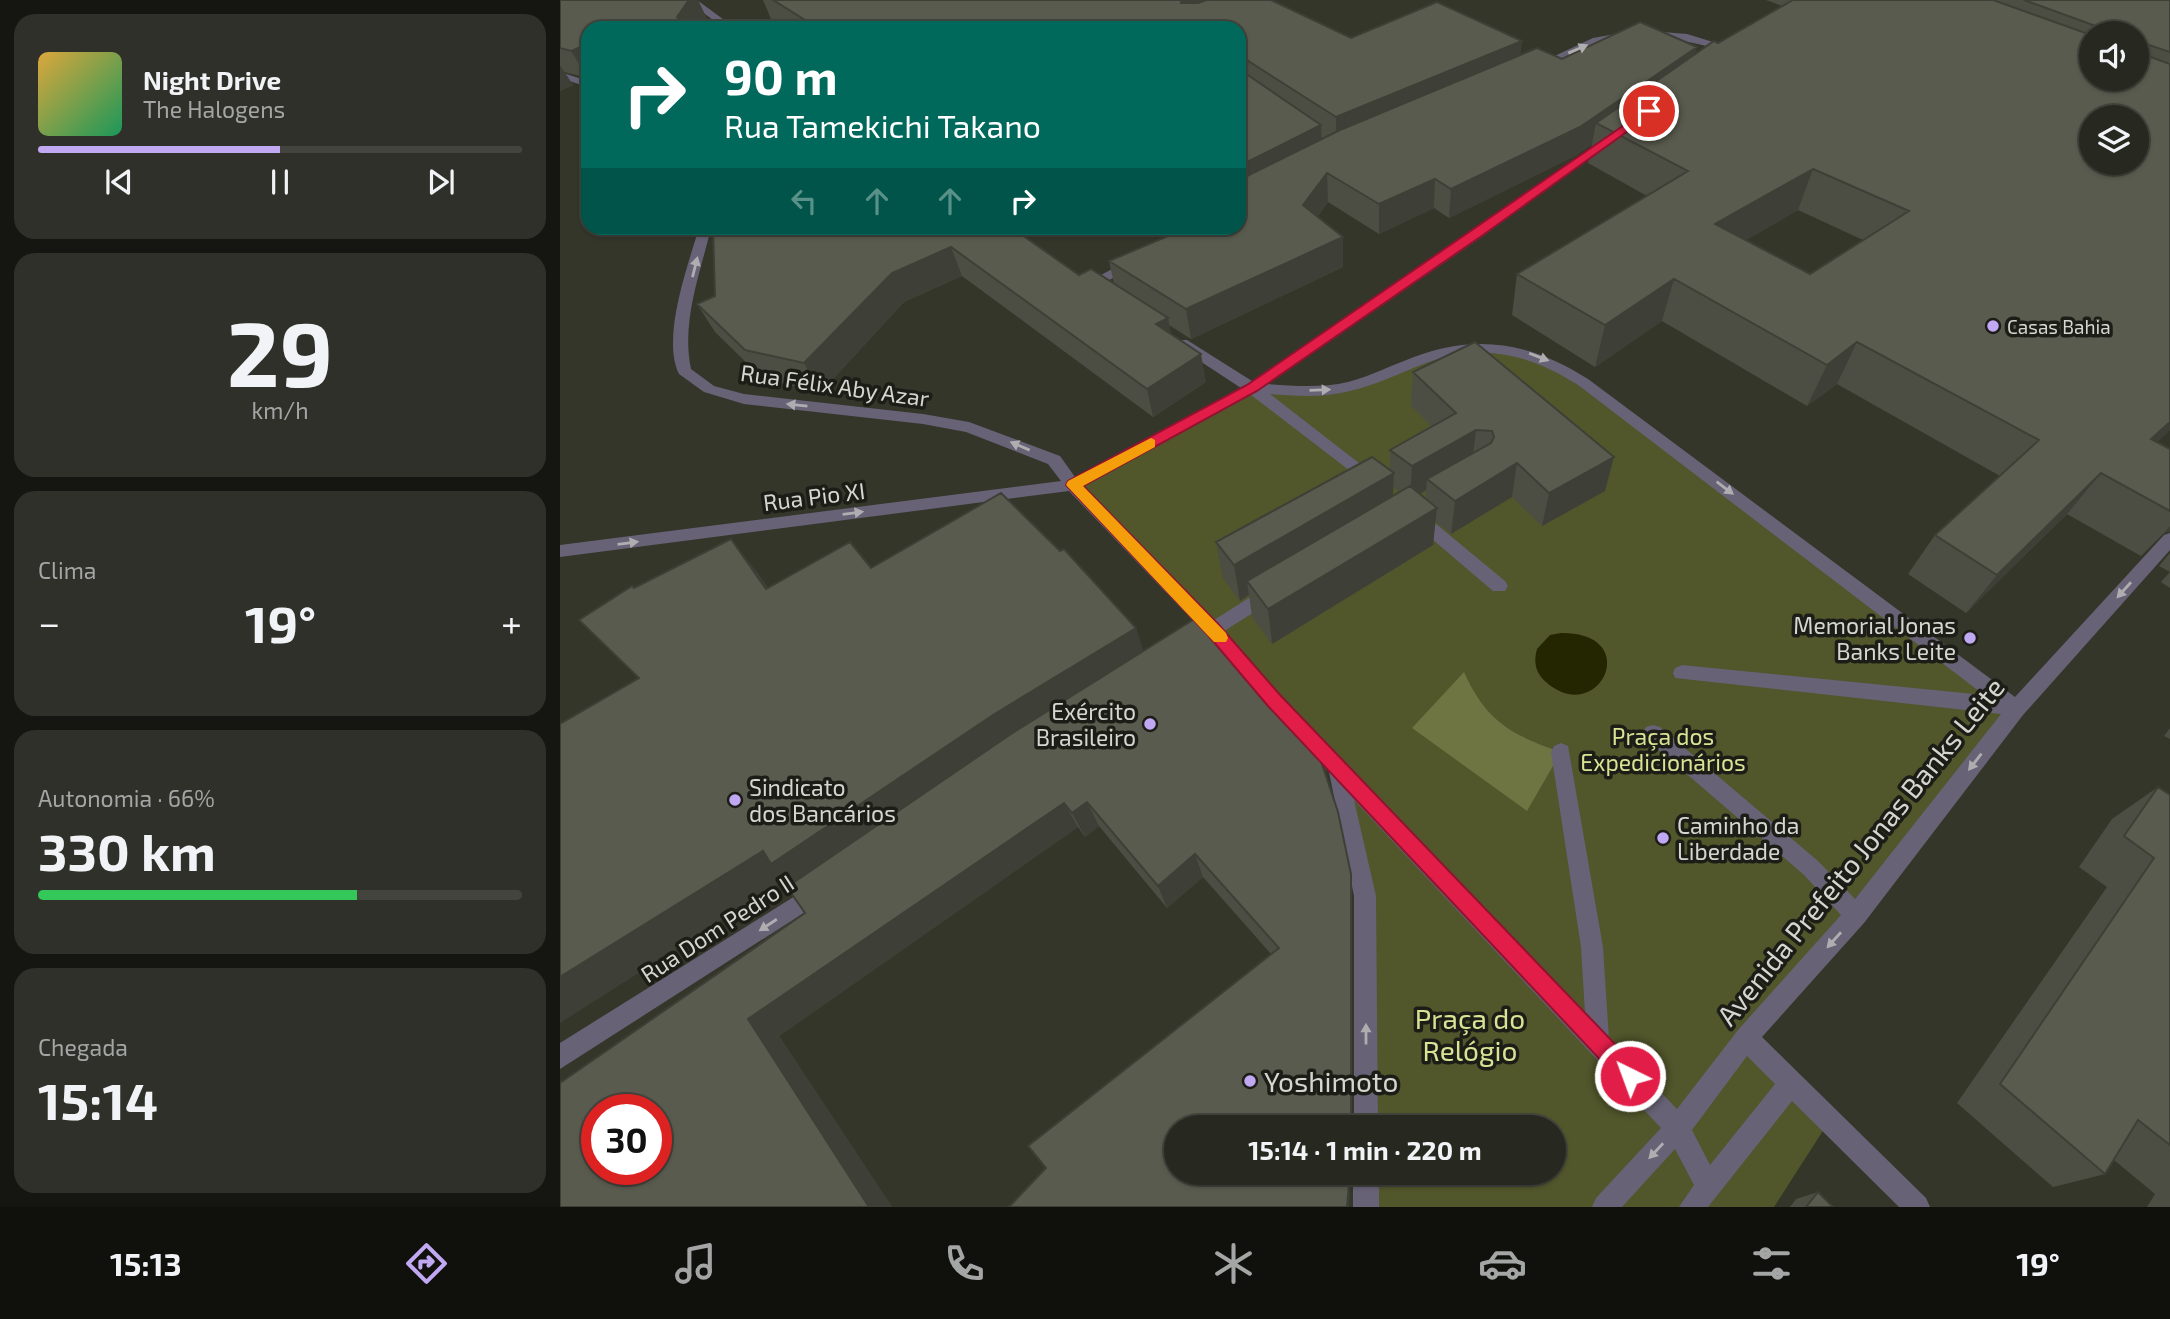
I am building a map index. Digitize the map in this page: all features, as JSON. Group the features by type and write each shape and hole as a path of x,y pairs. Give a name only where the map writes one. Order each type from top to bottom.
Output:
{"street":[{"path":"691,0 720,21"},
{"path":"1522,73 1608,37 1641,33 1702,39 1733,51"},
{"path":"560,75 581,82"},
{"path":"1073,485 1252,388 1479,233 1623,130"},
{"name":"Rua Félix Aby Azar","path":"703,235 682,320 679,346 684,371 709,389 744,399 923,419 969,427 1054,460 1073,485 1229,648"},
{"path":"1091,284 1150,253"},
{"path":"1171,336 1252,388 1381,489"},
{"path":"1252,388 1338,389 1430,356 1466,347 1514,348 1541,356 1593,389 2017,709"},
{"name":"Rua Pio XI","path":"560,551 1073,485"},
{"path":"1409,511 1499,586"},
{"name":"Avenida Prefeito Jonas Banks Leite","path":"1605,1207 1678,1128 1746,1038 1856,915 2017,709 2170,539"},
{"path":"1190,644 1281,587"},
{"path":"1682,673 1963,700 2017,709"},
{"path":"1292,720 1678,1128 1707,1185"},
{"path":"1653,733 1811,868 1856,915"},
{"path":"1561,752 1592,947 1598,1041"},
{"path":"1337,768 1365,896 1366,1115"},
{"name":"Rua Dom Pedro II","path":"560,1058 838,879"},
{"path":"1746,1038 1917,1207"},
{"path":"1692,1207 1791,1083"},
{"path":"1366,1185 1366,1207"}],"green space":[{"name":"Praça dos Expedicionários","path":"1510,350 1558,370 2013,708 1740,1038 1828,1123 1774,1207 1374,1207 1375,1185 1566,1185 1566,1115 1375,1115 1377,1034 1337,765 1218,628 1085,486 1254,391 1333,391 1427,358"}],"shaded area":[{"path":"1561,633 1586,637 1601,647 1607,660 1605,674 1597,686 1583,694 1566,693 1547,683 1536,668 1537,649 1550,635"},
{"path":"1464,672 1481,703 1502,724 1528,739 1561,752 1527,811 1412,728"}],"building":[{"path":"560,0 689,0 677,17 682,21 581,21 581,47 571,51 560,48"},
{"path":"773,0 1182,0 1181,3 1198,3 1207,0 1271,0 1351,38 1437,2 1522,41 1336,117 1246,59 1246,21 807,21"},
{"path":"1793,0 1993,0 2079,31 2079,91 2149,91 2149,56 2170,64 2170,422 2151,439 2170,449 2170,511 2101,473 1997,575 1935,535 2039,440 1857,342 1827,365 1674,279 1605,325 1517,274 1688,171 1596,123 1714,41 1718,43","holes":["1813,169 1909,211 1810,274 1715,224"]},
{"path":"2024,0 2170,0 2170,52 2149,45 2149,21 2082,21"},
{"path":"1640,22 1697,47 1580,127 1451,189 1435,179 1379,204 1327,173 1303,205 1343,237 1186,309 1109,261 1170,235 1246,235 1246,177 1340,130 1537,48 1562,59"},
{"path":"1246,74 1321,125 1246,162"},
{"path":"713,235 1022,235 1079,275 1091,269 1168,318 1156,324 1201,354 1147,389 951,247 892,273 804,363 745,350 697,304 715,296"},
{"path":"1475,342 1614,457 1549,493 1517,463 1455,501 1427,479 1491,443 1494,437 1492,431 1476,430 1412,466 1390,450 1456,413 1413,372"},
{"path":"1372,457 1394,473 1234,565 1216,542"},
{"path":"1410,486 1437,508 1268,609 1247,581"},
{"path":"1001,493 1060,551 1064,549 1136,628 993,715 771,864 763,851 560,977 560,724 639,678 579,620 632,586 634,588 731,539 766,589 850,542 871,568"},
{"path":"1204,613 1261,681 1324,746 1318,752 1338,812 1351,874 1352,1115 1164,1115 1164,1185 1349,1185 1347,1207 1009,1207 1046,1168 1028,1146 1279,948 1195,854 1158,886 1087,802 1072,813 1064,803 748,1019 869,1207 560,1207 560,1083 805,913 787,887 1011,734"},
{"path":"2158,787 2170,795 2170,1145 2138,1120 2105,1174 2000,1084 2154,858 2124,836"},
{"path":"1818,1192 1833,1207 1806,1207"}],"slow traffic":[{"path":"1151,443 1073,485 1220,638"}],"place":[{"name":"Casas Bahia","path":"1993,326"},
{"name":"Memorial Jonas Banks Leite","path":"1970,638"},
{"name":"Exército Brasileiro","path":"1150,724"},
{"name":"Sindicato dos Bancários","path":"735,800"},
{"name":"Caminho da Liberdade","path":"1663,838"},
{"name":"Yoshimoto","path":"1250,1081"}],"route":[{"path":"1630,1076 1337,768 1213,629 1073,485 1252,388 1479,233 1649,111"}],"park label":[{"name":"Praça do Relógio","path":"1470,1034"}]}
